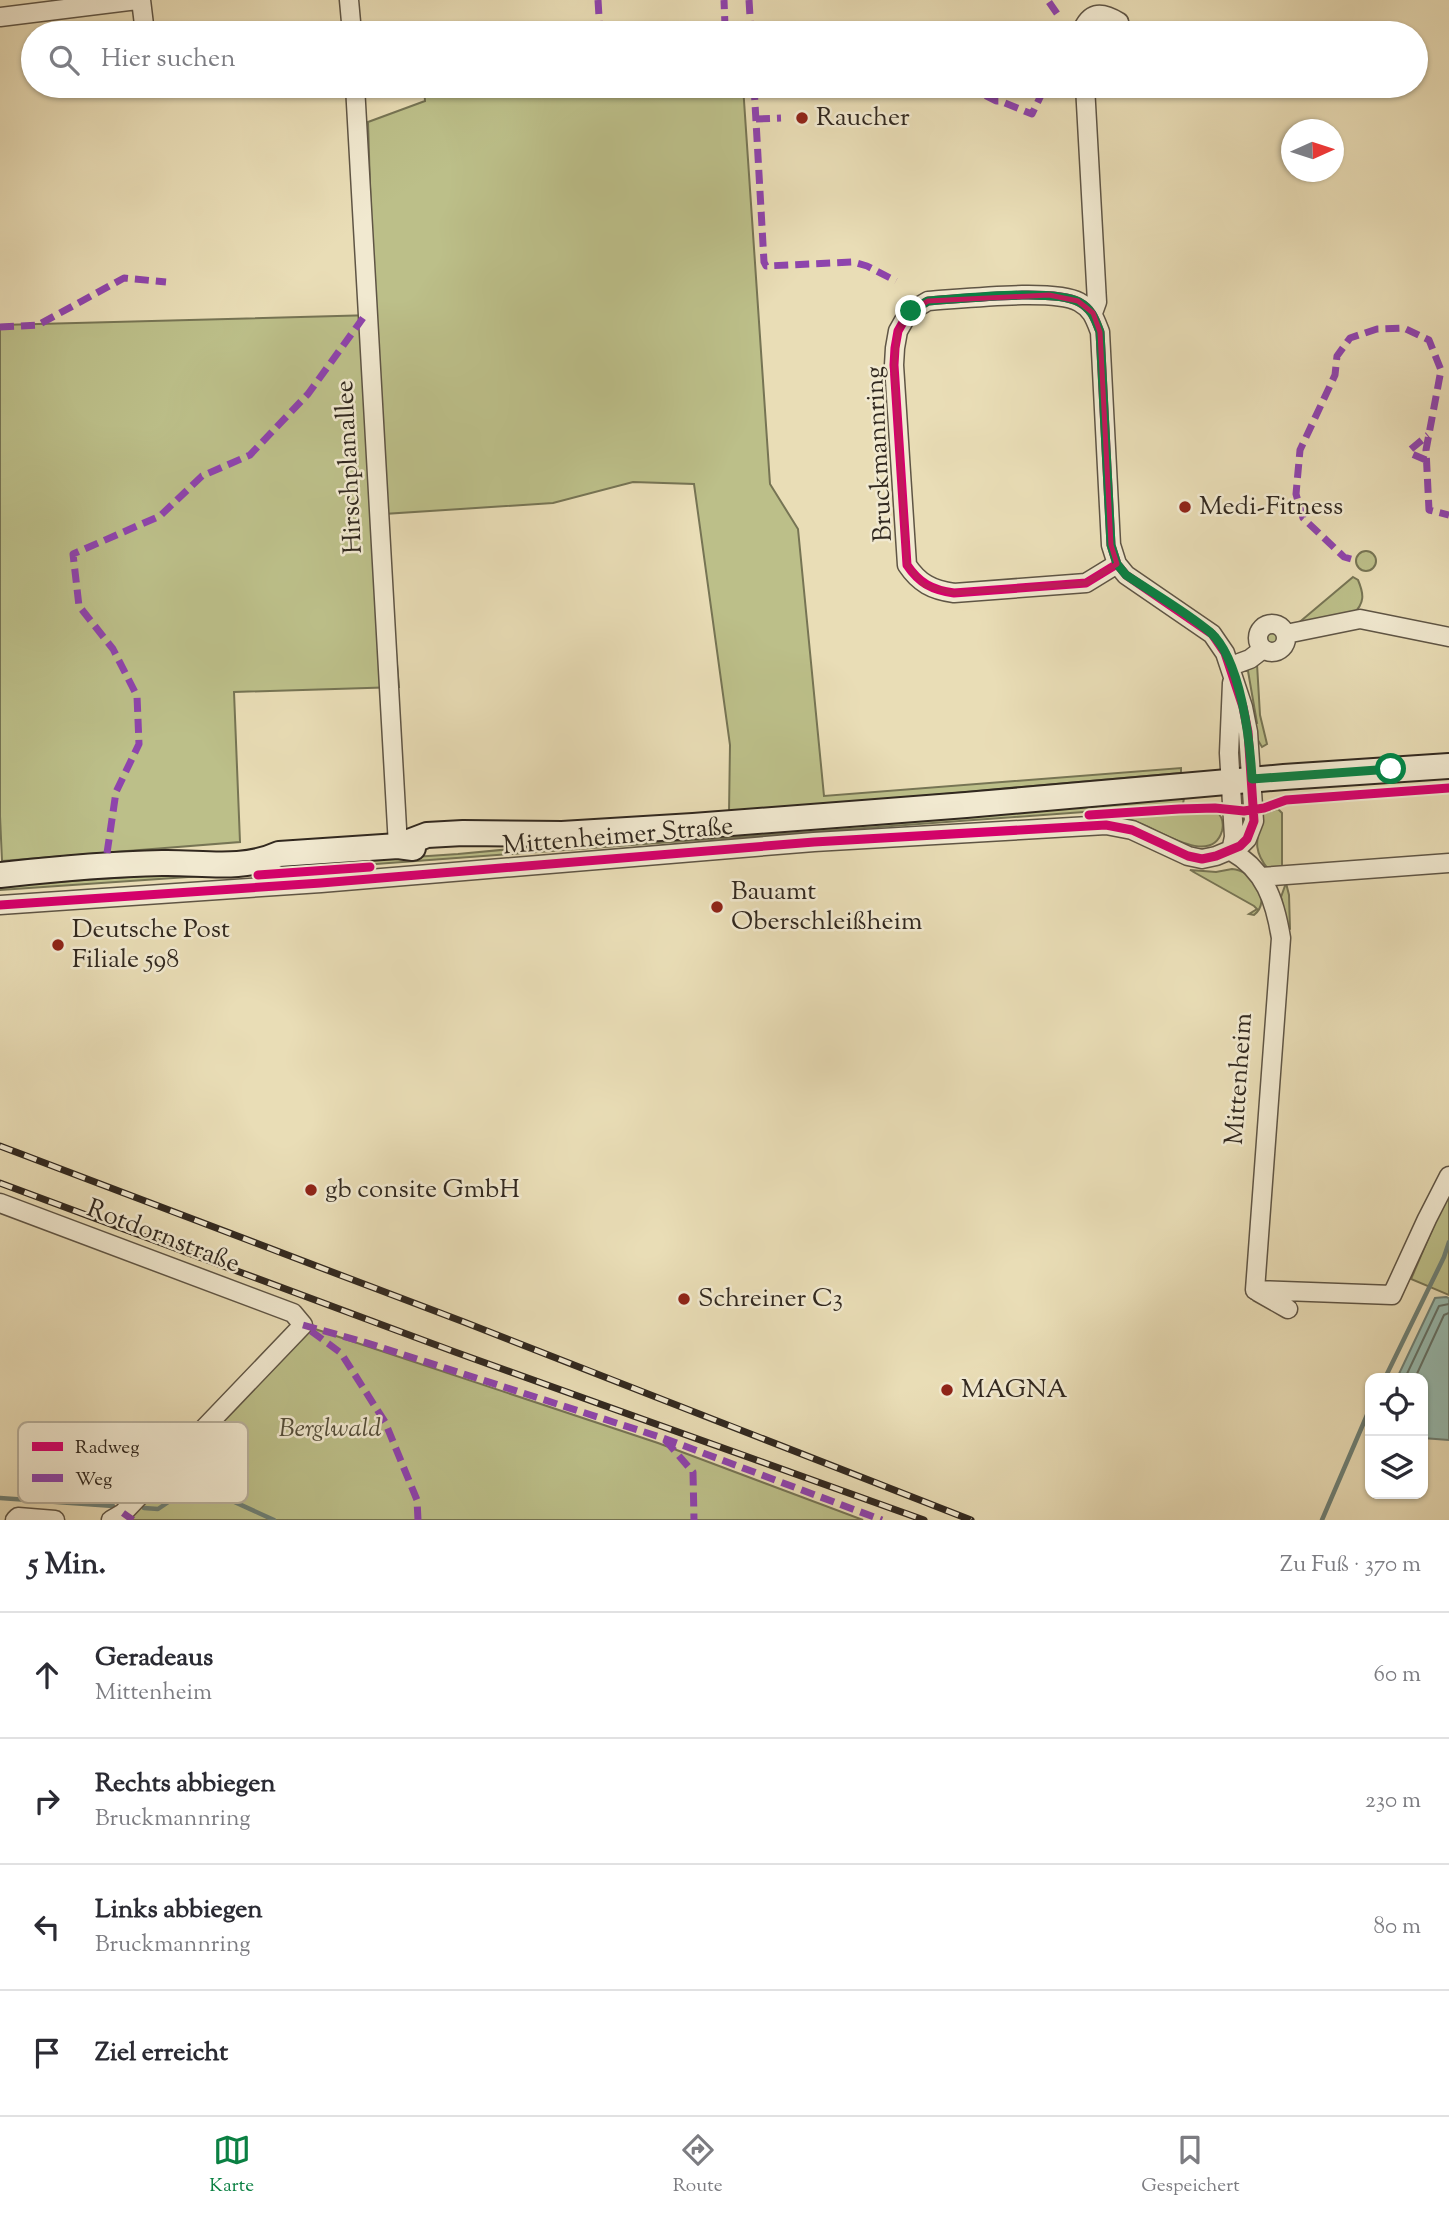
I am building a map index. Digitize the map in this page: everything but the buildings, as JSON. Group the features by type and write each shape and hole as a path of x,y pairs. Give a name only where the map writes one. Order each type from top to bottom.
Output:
{"main road":[{"path":"1241,780 1449,766"},
{"name":"Mittenheimer Straße","path":"0,875 162,863 261,849 279,855 398,846 427,835 562,834 966,805 1241,780"}],"street":[{"path":"0,18 64,5 137,0 142,21"},
{"path":"349,0 351,21"},
{"path":"1087,21 1096,15 1108,15 1117,21"},
{"name":"Hirschplanallee","path":"356,98 398,846"},
{"path":"1088,98 1097,302 1093,313 1100,332 1111,545 1117,564 1126,575 1212,634 1225,653 1232,670 1229,753 1241,780 1231,851"},
{"name":"Bruckmannring","path":"1093,313 1078,301 1049,295 928,301 906,317 898,331 894,365 907,565 924,585 942,592 954,593 1086,583 1117,564"},
{"path":"1232,670 1263,649 1258,644 1259,630 1271,623 1278,624 1286,634 1360,619 1449,637"},
{"name":"Mittenheimer Straße","path":"0,905 321,883 814,842 1106,825 1132,830 1195,858 1209,858 1231,851"},
{"name":"Mittenheim","path":"1231,851 1252,865 1268,888 1277,911 1281,938 1255,1290"},
{"path":"1261,877 1449,863"},
{"path":"1255,1290 1392,1295 1426,1219 1449,1176"},
{"name":"Rotdornstraße","path":"0,1203 293,1313 303,1325 210,1422"},
{"path":"1255,1290 1288,1308"},
{"name":"Rotdornstraße","path":"111,1520 133,1503"},
{"path":"15,1520 18,1517 55,1520"}],"highlighted area":[{"path":"1049,295 1078,301 1093,313 1100,332 1111,545 1117,564 1086,583 954,593 924,585 915,576 907,565 894,365 898,331 911,311 928,301"}],"green space":[{"path":"425,98 744,98 770,484 798,529 824,796 1181,768 1181,773 729,813 730,745 694,484 633,482 553,503 384,514 399,687 234,692 240,842 2,861 0,325 374,315 368,122 425,101"},
{"path":"1362,551 1370,551 1376,561 1370,571 1362,571 1356,565 1356,557"},
{"path":"1353,577 1358,580 1362,598 1360,606 1353,614 1296,625"},
{"path":"1272,628 1279,631 1282,638 1279,645 1272,648 1265,645 1262,638 1265,631"},
{"path":"1257,664 1260,715 1267,744 1262,747 1253,724 1257,723 1248,671 1243,671"},
{"path":"1184,798 1183,804 1179,805 255,873 250,868 458,854 618,839"},
{"path":"1278,809 1282,813 1282,865 1281,869 1268,869 1259,855 1258,836 1262,814"},
{"path":"1216,811 1222,820 1222,831 1216,842 1206,846 1181,842 1143,824 1112,817"},
{"path":"243,869 217,875 0,890 0,886"},
{"path":"1232,869 1247,874 1258,887 1261,902 1254,915 1249,914 1257,909 1254,906 1190,870 1216,872"},
{"path":"1286,883 1289,895 1288,930 1281,897"},
{"path":"1449,1190 1449,1295 1411,1279"},
{"name":"Berglwald","path":"303,1325 658,1443 863,1520 119,1520 135,1503 248,1503 248,1422 211,1422"}],"water":[{"path":"1435,1298 1449,1298 1449,1440 1428,1438 1428,1373 1399,1373"}],"waterway":[{"path":"1387,1373 1449,1242"},
{"path":"1322,1520 1365,1420"},
{"path":"0,1498 18,1499"},
{"path":"71,1503 113,1506"},
{"path":"144,1508 158,1509 167,1503"},
{"path":"237,1503 274,1520"}],"railway":[{"path":"0,1146 464,1322 971,1520"},
{"path":"0,1183 455,1352 924,1520"}],"marked path":[{"path":"598,0 599,21"},
{"path":"724,0 725,21"},
{"path":"749,0 750,21"},
{"path":"1049,2 1058,15"},
{"path":"755,98 766,266 853,262 896,281"},
{"path":"990,98 1032,114 1040,98"},
{"path":"756,119 781,118"},
{"path":"0,327 38,325 124,278 166,282"},
{"path":"107,853 116,792 139,744 137,696 113,649 79,606 73,554 160,516 202,476 250,455 308,394 363,318"},
{"path":"1351,559 1344,557 1303,518 1296,494 1300,450 1335,375 1337,356 1350,338 1377,329 1404,328 1429,340 1441,370 1426,450 1429,510 1449,515"},
{"path":"1426,460 1412,454 1410,450 1428,435"},
{"path":"303,1325 663,1438 882,1520"},
{"path":"311,1331 341,1353 385,1422 417,1500 418,1520"},
{"path":"665,1440 693,1472 694,1520"},
{"path":"123,1513 133,1520"}],"cycle path":[{"path":"0,905 321,883 814,842 1106,825 1132,830 1188,856 1202,859 1216,856 1240,846 1247,839 1254,821 1248,732 1243,707 1225,653 1212,634 1126,575 1117,564 1111,545 1100,332 1092,315 1079,302 1067,298 1029,295 928,301 911,311 898,331 894,365 907,565 927,585 954,593 1086,583 1117,564"},
{"path":"1089,815 1215,808 1244,811 1264,808 1286,800 1449,788"},
{"path":"258,875 370,867"}],"place":[{"name":"Raucher","path":"802,118"},
{"name":"Medi-Fitness","path":"1185,507"},
{"name":"Bauamt Oberschleißheim","path":"717,907"},
{"name":"Deutsche Post Filiale 598","path":"58,945"},
{"name":"gb consite GmbH","path":"311,1190"},
{"name":"Schreiner C3","path":"684,1299"},
{"name":"MAGNA","path":"947,1390"}],"route":[{"path":"911,311 928,301 1049,295 1078,301 1093,313 1100,332 1111,545 1117,564 1126,575 1212,634 1225,653 1243,707 1251,752 1252,779 1391,769"}]}
